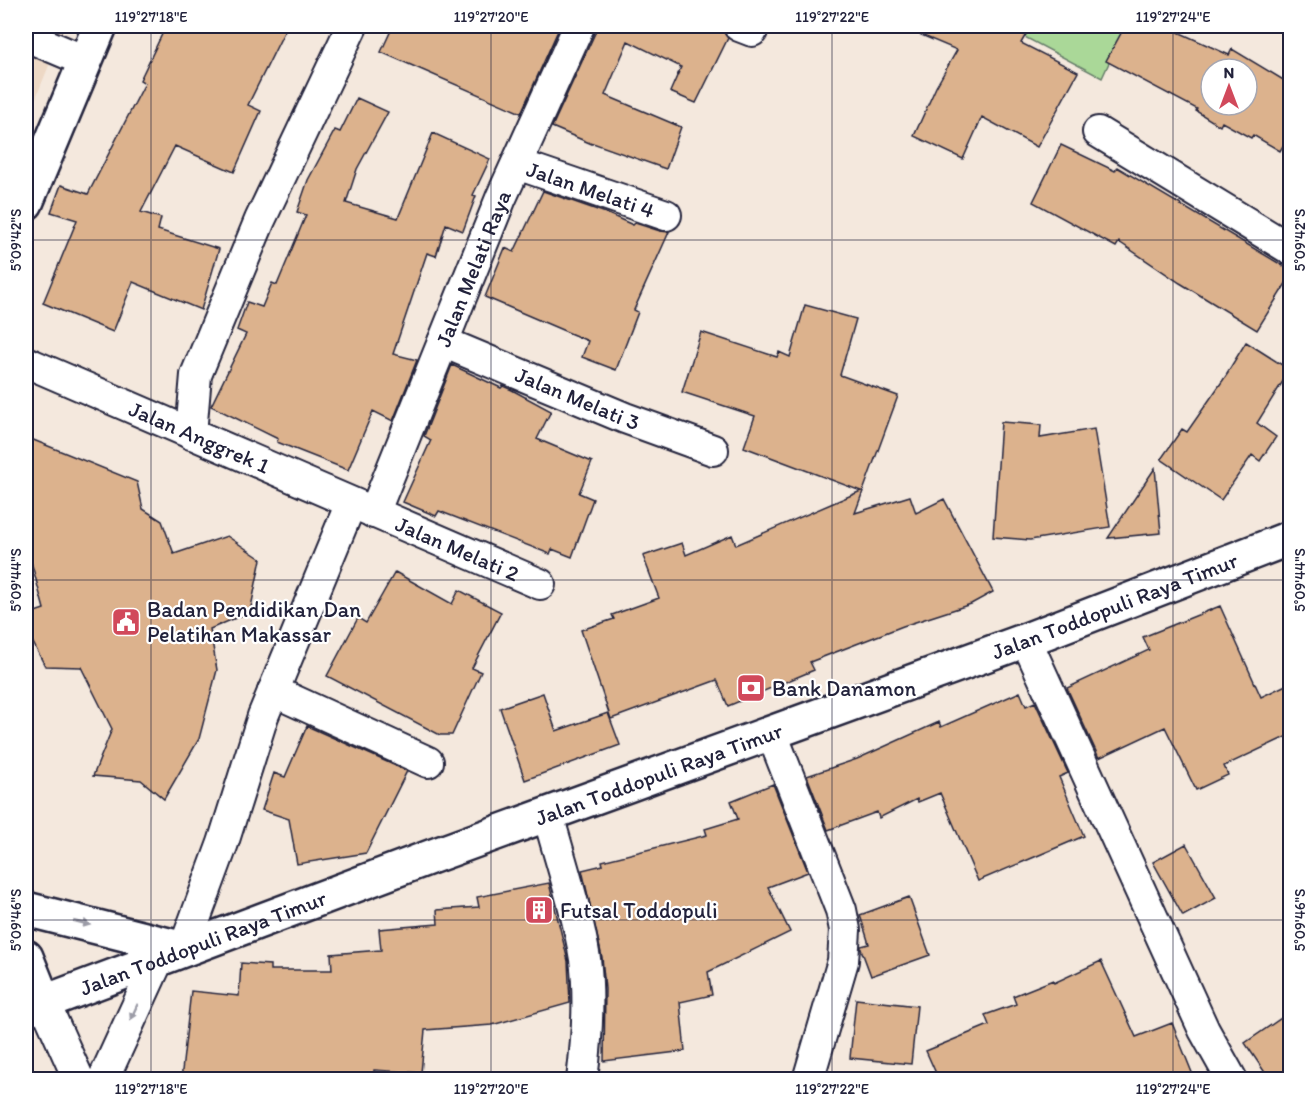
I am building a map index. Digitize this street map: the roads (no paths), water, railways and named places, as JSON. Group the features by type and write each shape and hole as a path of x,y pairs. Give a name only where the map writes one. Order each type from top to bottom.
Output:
{"main road":[{"path":"26,203 100,26"},
{"name":"Jalan Toddopuli Raya Timur","path":"35,1006 433,856 1026,640 1290,538"},
{"path":"26,909 171,954"},
{"path":"26,957 35,1006"}],"street":[{"path":"191,434 196,375 260,220 352,26"},
{"name":"Jalan Melati Raya","path":"103,1080 171,954 223,843 273,691 443,342 501,198 579,26"},
{"path":"26,36 85,61"},
{"path":"1098,132 1177,178 1290,249"},
{"name":"Jalan Melati 4","path":"517,164 666,215"},
{"name":"Jalan Melati 3","path":"443,342 625,418 713,450"},
{"name":"Jalan Anggrek 1","path":"26,362 362,508"},
{"name":"Jalan Melati 2","path":"362,508 540,584"},
{"path":"1026,640 1203,1030 1232,1080"},
{"path":"273,691 428,762"},
{"path":"772,734 841,910 845,930 843,961 808,1080"},
{"path":"548,815 578,920 585,961 588,998 582,1080"},
{"path":"35,1006 79,1080"}],"place":[{"name":"Badan Pendidikan Dan Pelatihan Makassar","path":"126,622"},
{"name":"Bank Danamon","path":"751,688"},
{"name":"Futsal Toddopuli","path":"539,910"}]}
